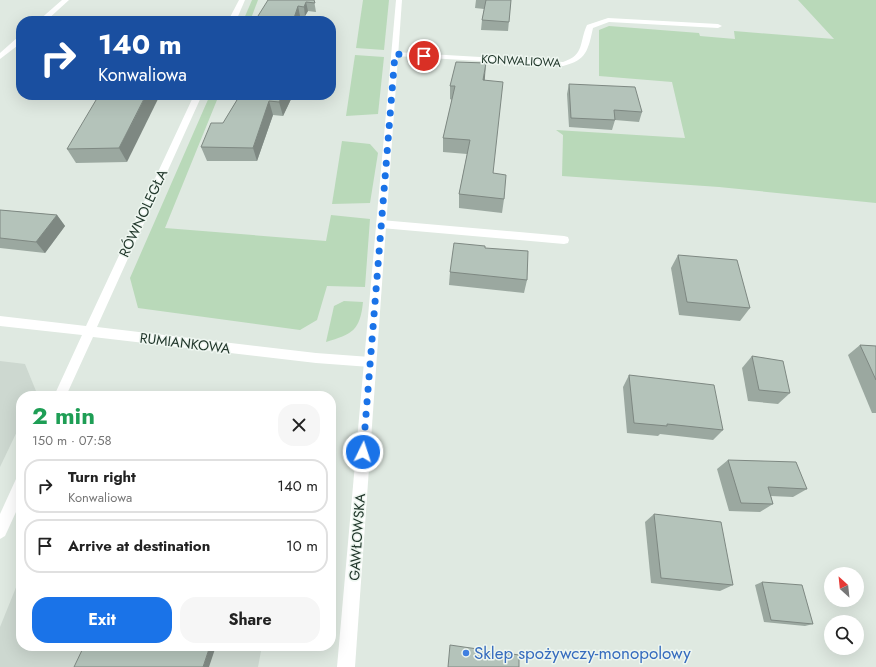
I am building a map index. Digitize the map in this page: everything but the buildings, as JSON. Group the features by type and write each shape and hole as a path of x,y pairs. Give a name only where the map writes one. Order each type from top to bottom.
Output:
{"street":[{"path":"48,16 66,0"},
{"path":"234,16 242,0"},
{"name":"GAWŁOWSKA","path":"346,667 399,0"},
{"name":"KONWALIOWA","path":"395,54 563,64 574,62 580,58 590,27 608,20 718,26"},
{"path":"0,57 3,51 16,42"},
{"name":"RÓWNOLEGŁA","path":"62,391 88,331 196,100"},
{"path":"381,224 564,240"},
{"name":"RUMIANKOWA","path":"0,321 316,358 370,362"},
{"path":"0,531 16,495"}],"shaded area":[{"path":"0,361 25,364 36,391 16,391 16,433 0,467"},
{"path":"16,587 16,651 261,651 258,667 0,667 0,627"}],"green space":[{"path":"252,0 258,0 252,16 245,16"},
{"path":"363,0 389,0 384,50 356,48"},
{"path":"798,0 876,0 876,203 719,187 562,176 563,135 556,130 685,138 672,82 599,76 599,30 609,26 699,33 700,36 735,39 734,31 834,39"},
{"path":"355,55 384,57 378,114 346,116"},
{"path":"208,100 217,100 165,228 326,241 331,215 370,219 365,287 327,286 317,320 300,330 138,308 130,278"},
{"path":"342,141 370,144 378,153 370,203 332,204"},
{"path":"344,301 363,302 360,319 353,330 326,342 334,306"}],"place":[{"name":"Sklep spożywczy-monopolowy","path":"466,653"}],"route":[{"path":"363,452 395,54 424,56"}]}
